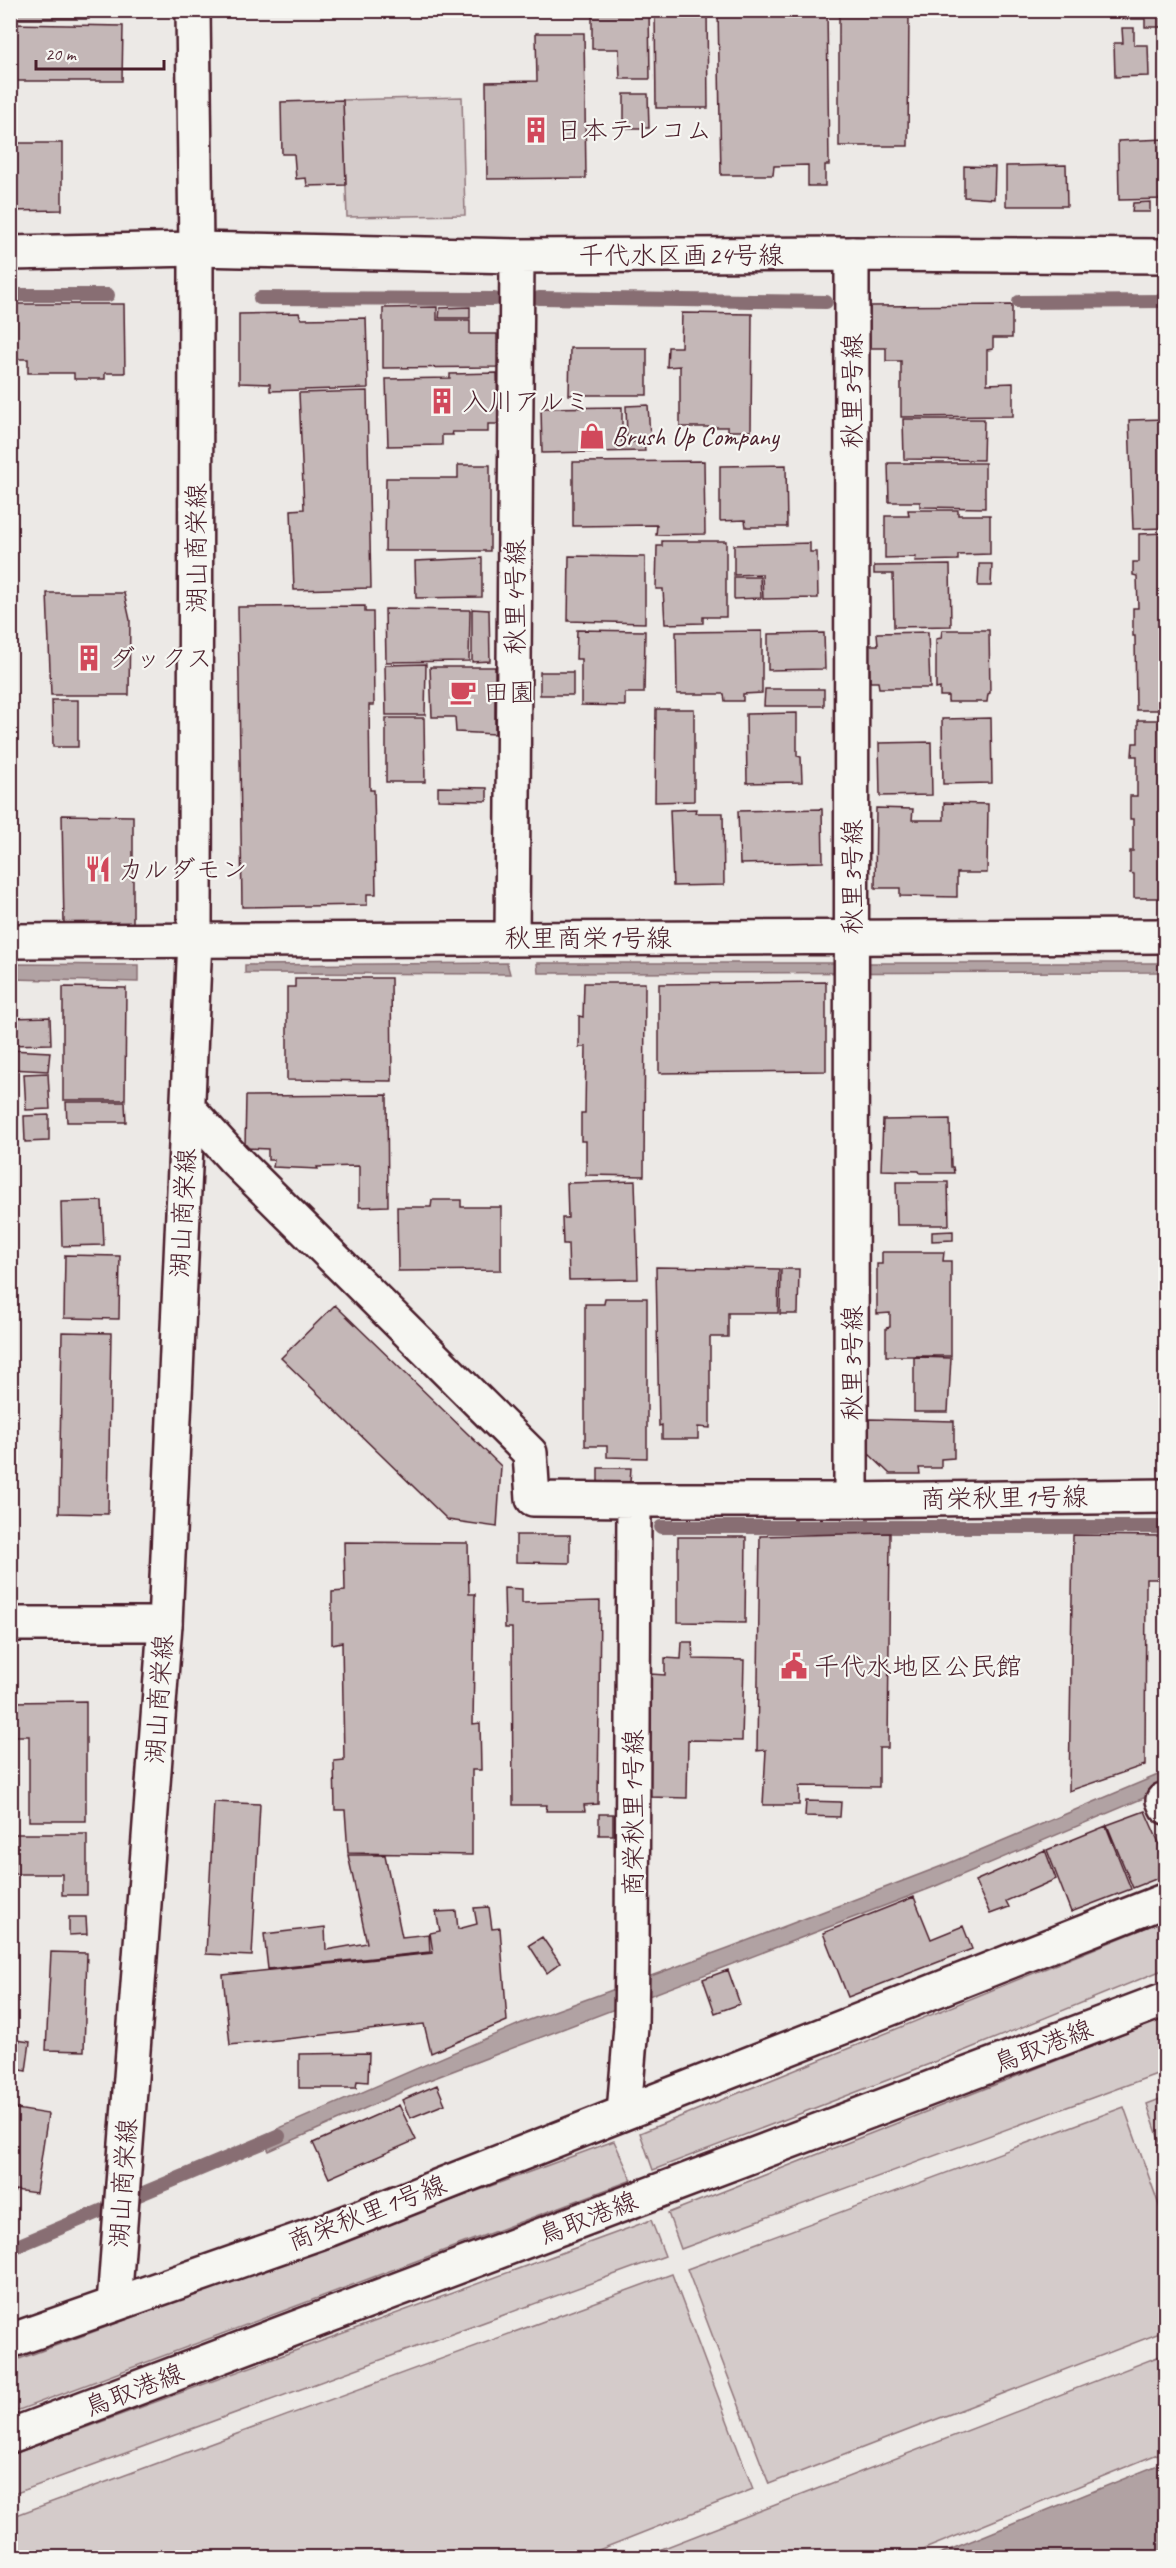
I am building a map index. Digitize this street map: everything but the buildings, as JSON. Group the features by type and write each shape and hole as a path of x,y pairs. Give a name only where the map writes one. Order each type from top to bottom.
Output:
{"street":[{"name":"湖山商栄線","path":"114,2304 165,1624 195,939 196,249 193,10"},
{"name":"千代水区画24号線","path":"10,253 196,249 517,256 852,254 1166,256"},
{"name":"秋里3号線","path":"851,1500 852,254"},
{"name":"秋里4号線","path":"512,938 517,256"},
{"name":"秋里商栄1号線","path":"10,941 1166,936"},
{"path":"188,1108 234,1159 530,1453 533,1499 634,1500"},
{"name":"商栄秋里1号線","path":"114,2304 330,2229 624,2112 632,1968 634,1500 1166,1496"},
{"path":"10,1624 165,1624"},
{"path":"624,2112 1166,1900"},
{"name":"鳥取港線","path":"10,2436 1166,1999"},
{"path":"10,2341 114,2304"}],"shaded area":[{"path":"462,97 465,215 347,217 343,100"},
{"path":"507,963 510,974 245,973 245,965"},
{"path":"537,963 1165,963 1166,972 538,973"},
{"path":"11,964 138,965 138,982 11,979"},
{"path":"1165,1772 1165,1789 931,1888 424,2082 269,2151 261,2136 524,2022 728,1948 947,1864"},
{"path":"1165,1920 1165,1969 966,2050 653,2170 640,2133"},
{"path":"1165,2018 1165,2071 681,2249 668,2213"},
{"path":"1165,2097 1165,2157 1147,2104"},
{"path":"1124,2107 1165,2222 1165,2331 769,2484 687,2269"},
{"path":"614,2141 632,2180 11,2413 11,2362"},
{"path":"651,2220 665,2256 11,2495 11,2455"},
{"path":"672,2274 753,2489 581,2557 11,2557 11,2517"},
{"path":"1165,2354 1165,2451 905,2557 641,2557"},
{"path":"1165,2462 1165,2557 932,2557"}],"waterway":[{"path":"10,295 108,295"},
{"path":"260,298 494,299"},
{"path":"539,298 826,302"},
{"path":"1019,302 1166,301"},
{"path":"661,1527 1166,1527"},
{"path":"10,2249 279,2136"}],"place":[{"name":"日本テレコム","path":"536,130"},
{"name":"入川アルミ","path":"442,401"},
{"name":"Brush Up Company","path":"592,436"},
{"name":"ダックス","path":"89,658"},
{"name":"田園","path":"463,692"},
{"name":"カルダモン","path":"98,869"},
{"name":"千代水地区公民館","path":"794,1666"}]}
